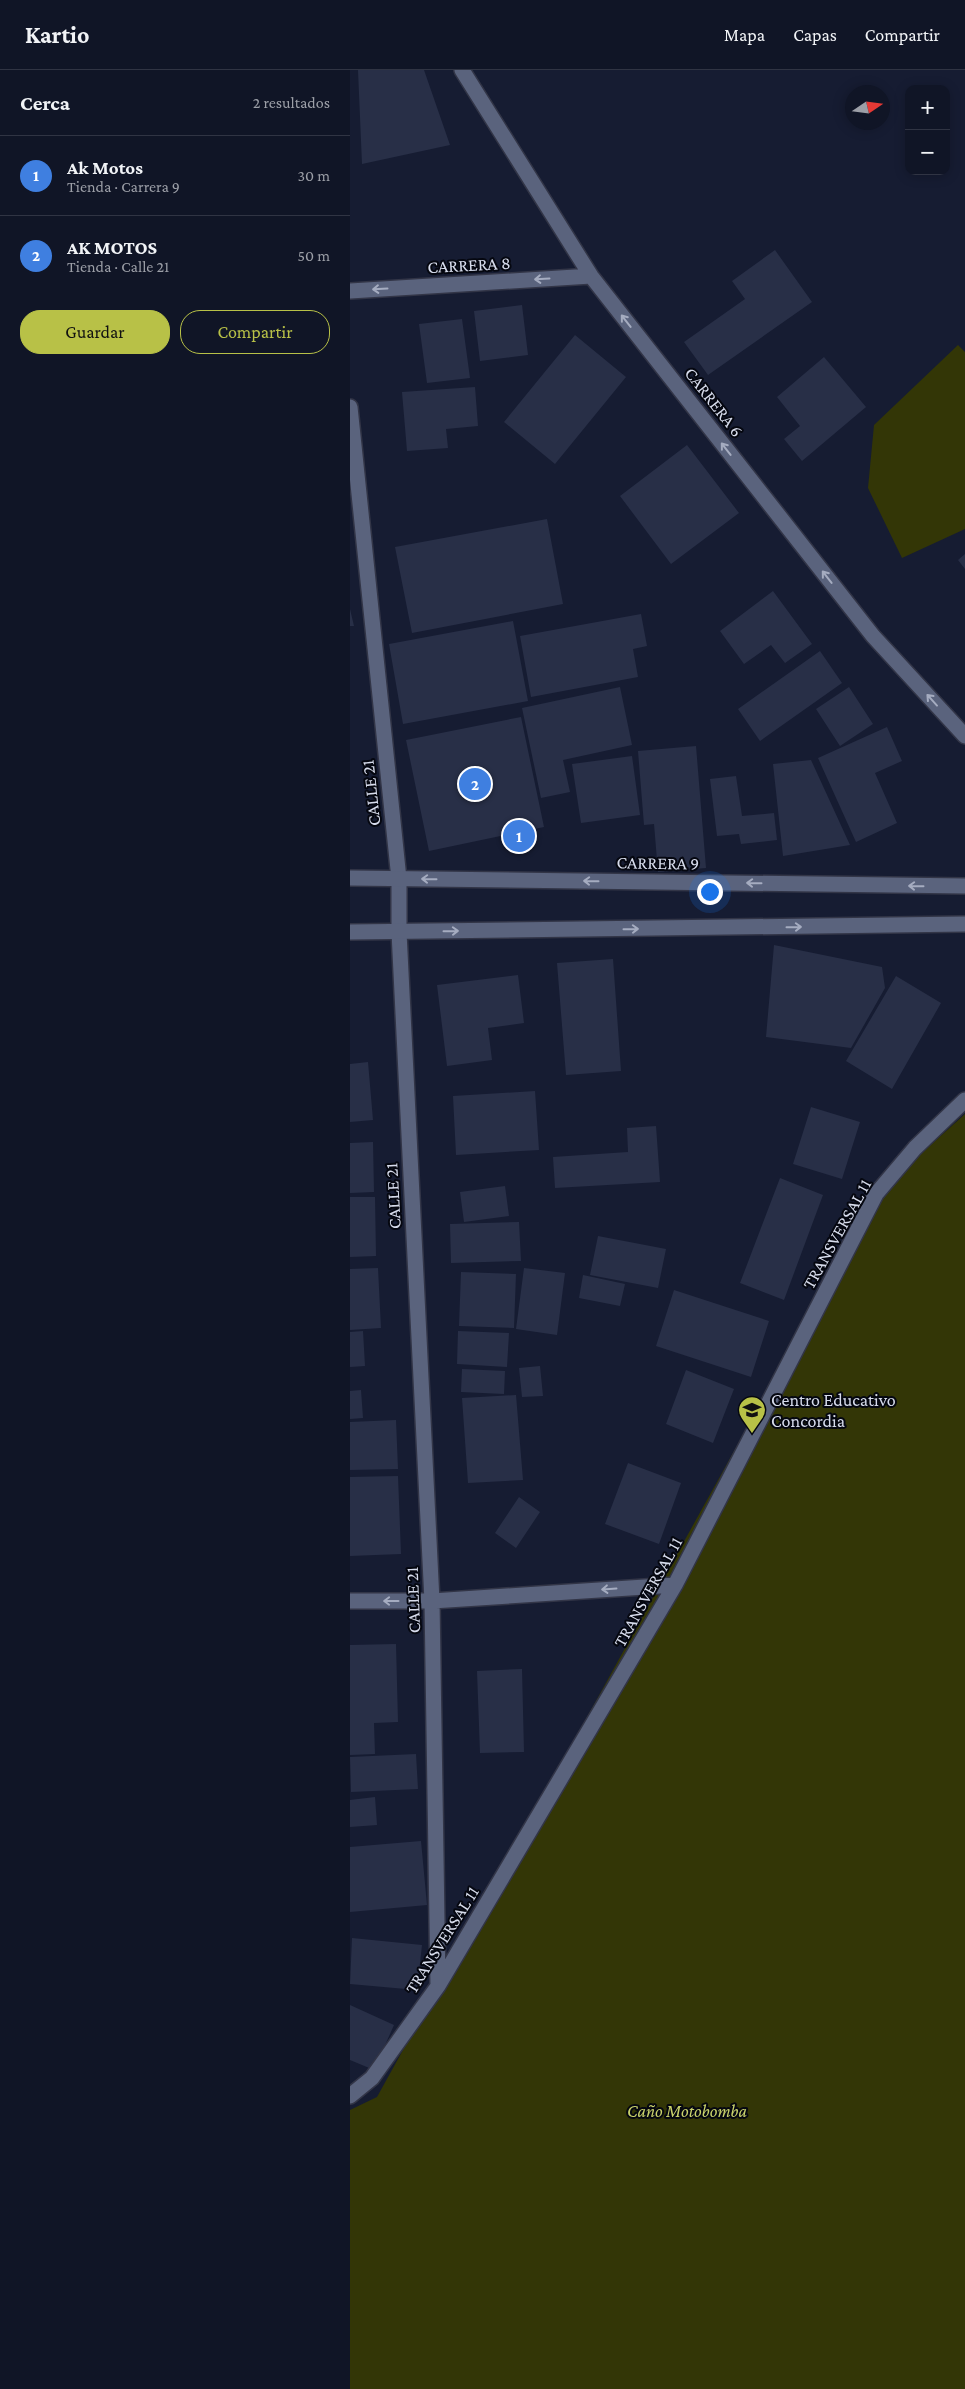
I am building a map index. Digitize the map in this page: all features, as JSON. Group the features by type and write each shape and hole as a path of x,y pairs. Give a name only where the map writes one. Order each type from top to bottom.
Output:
{"street":[{"name":"CARRERA 6","path":"462,70 591,276 873,636 965,736"},
{"name":"CARRERA 8","path":"350,291 591,276"},
{"name":"CALLE 21","path":"350,407 399,879 399,932 432,1601 438,1986"},
{"name":"CARRERA 9","path":"350,878 965,886"},
{"path":"350,932 965,924"},
{"name":"TRANSVERSAL 11","path":"350,2096 372,2078 438,1986 675,1585 876,1194 915,1148 965,1100"},
{"path":"350,1601 432,1601 675,1585"}],"green space":[{"path":"958,345 965,352 965,529 902,558 868,488 874,425"},
{"name":"Caño Motobomba","path":"965,1114 965,2389 350,2389 350,2110 377,2097 876,1194"}],"building":[{"path":"358,70 424,70 450,145 362,164"},
{"path":"775,250 812,302 708,375 684,342 745,299 732,281"},
{"path":"522,305 528,355 480,361 474,311"},
{"path":"462,319 470,378 427,383 419,324"},
{"path":"575,335 626,377 555,464 504,422"},
{"path":"824,357 866,407 802,461 784,439 800,426 777,397"},
{"path":"475,387 478,426 446,429 448,448 407,451 402,392"},
{"path":"687,445 739,513 671,564 620,496"},
{"path":"547,519 563,604 412,633 395,547"},
{"path":"965,554 965,569 958,560"},
{"path":"773,591 812,644 785,663 771,645 744,664 720,631"},
{"path":"350,609 354,626 350,626"},
{"path":"641,614 647,646 633,649 638,677 531,697 520,636"},
{"path":"513,621 528,701 403,724 389,644"},
{"path":"820,651 842,683 760,741 738,709"},
{"path":"620,687 632,745 563,760 570,792 541,798 522,708"},
{"path":"849,687 873,724 840,746 816,709"},
{"path":"521,717 544,827 429,851 406,740"},
{"path":"887,727 902,761 875,773 897,823 856,842 818,758"},
{"path":"696,746 706,868 658,872 654,824 644,825 638,751"},
{"path":"632,756 640,815 581,823 572,764"},
{"path":"811,760 850,845 783,856 773,764"},
{"path":"736,776 742,816 774,813 777,840 741,844 739,834 717,836 710,779"},
{"path":"774,945 882,967 885,988 851,1048 766,1037"},
{"path":"613,959 621,1071 566,1075 557,963"},
{"path":"518,975 524,1023 488,1028 492,1060 447,1066 437,985"},
{"path":"896,976 941,1003 892,1089 846,1061"},
{"path":"368,1062 373,1120 350,1122 350,1064"},
{"path":"535,1091 539,1150 456,1155 453,1096"},
{"path":"811,1107 860,1122 842,1179 793,1164"},
{"path":"656,1126 660,1182 555,1188 553,1157 628,1152 627,1128"},
{"path":"373,1142 374,1192 350,1193 350,1143"},
{"path":"780,1178 823,1195 784,1300 740,1283"},
{"path":"505,1186 509,1216 464,1222 460,1192"},
{"path":"350,1197 375,1197 376,1256 350,1257"},
{"path":"519,1222 521,1261 451,1263 450,1224"},
{"path":"598,1236 666,1249 658,1288 590,1275"},
{"path":"378,1268 381,1328 350,1330 350,1269"},
{"path":"524,1268 565,1273 557,1335 516,1329"},
{"path":"461,1272 516,1274 514,1328 459,1326"},
{"path":"583,1275 625,1284 620,1306 579,1298"},
{"path":"674,1290 769,1321 751,1377 656,1346"},
{"path":"363,1331 365,1366 350,1367 350,1332"},
{"path":"458,1331 509,1333 507,1367 457,1364"},
{"path":"540,1366 543,1396 522,1397 519,1368"},
{"path":"462,1369 505,1371 504,1394 461,1392"},
{"path":"686,1370 734,1389 713,1443 666,1424"},
{"path":"361,1390 363,1418 350,1419 350,1391"},
{"path":"516,1395 523,1480 468,1483 462,1398"},
{"path":"396,1420 398,1469 350,1470 350,1422"},
{"path":"628,1463 681,1483 659,1544 605,1524"},
{"path":"398,1476 401,1554 350,1556 350,1477"},
{"path":"519,1497 540,1512 516,1548 495,1533"},
{"path":"396,1644 398,1722 374,1723 375,1754 350,1755 350,1645"},
{"path":"522,1669 524,1752 480,1753 477,1671"},
{"path":"416,1754 418,1789 351,1792 350,1757"},
{"path":"375,1797 377,1825 350,1827 350,1800"},
{"path":"421,1841 427,1905 350,1912 350,1847"},
{"path":"352,1938 422,1945 417,1990 350,1984"},
{"path":"350,2005 394,2025 374,2070 350,2060"}],"place":[{"name":"AK MOTOS","path":"475,784"},
{"name":"Ak Motos","path":"519,836"},
{"name":"Centro Educativo Concordia","path":"752,1434"}]}
